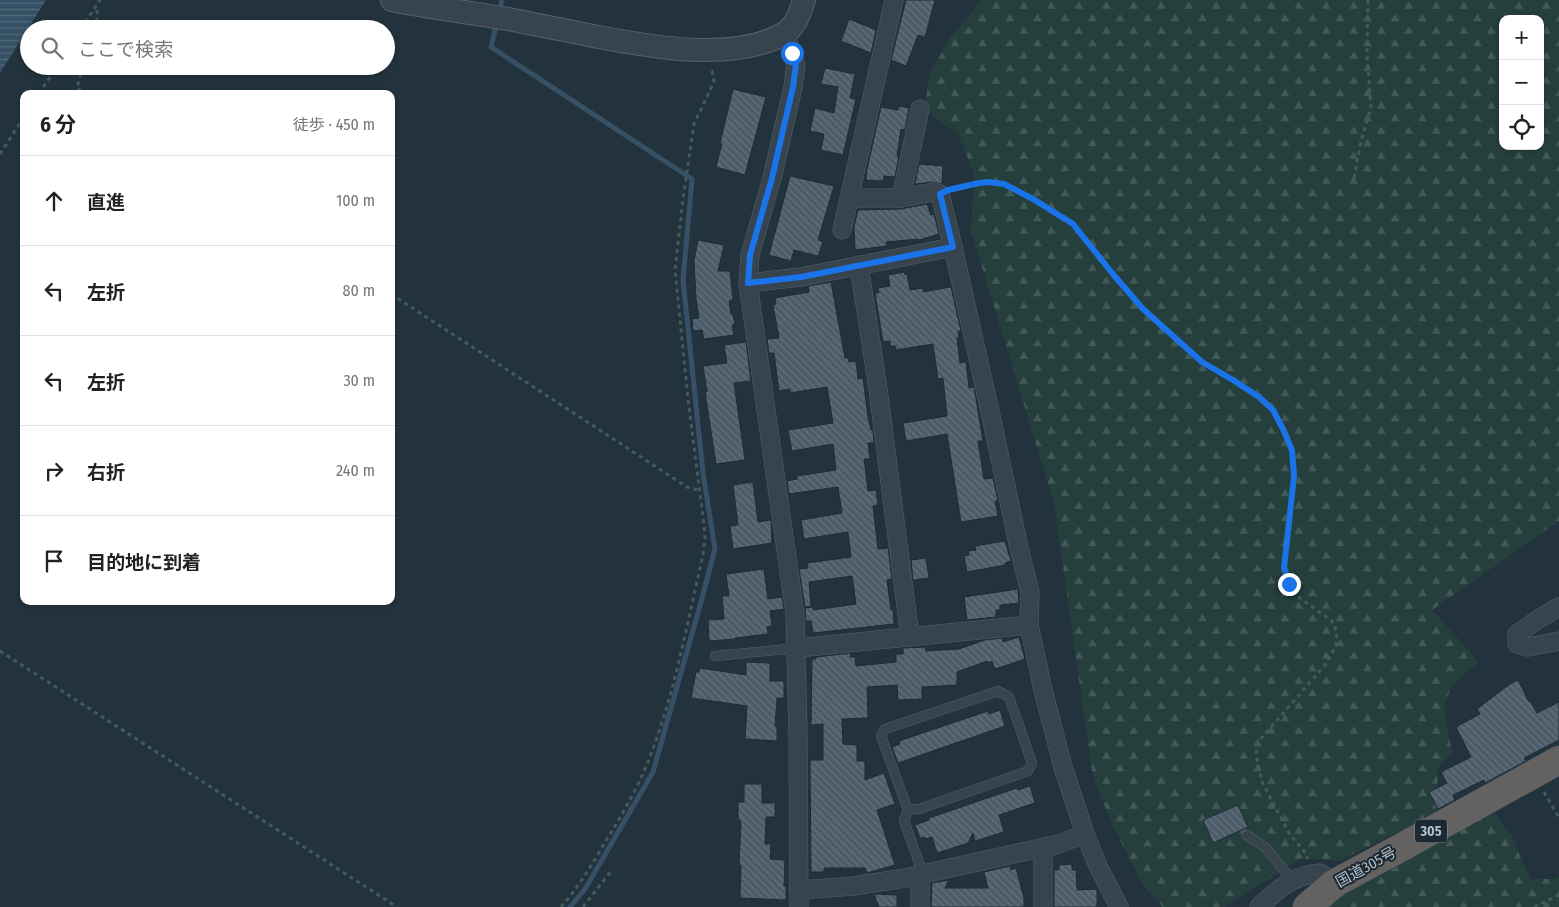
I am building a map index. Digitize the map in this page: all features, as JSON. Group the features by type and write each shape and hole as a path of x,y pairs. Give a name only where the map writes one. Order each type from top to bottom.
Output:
{"highway":[{"name":"国道305号","path":"1307,907 1324,878 1402,848 1559,760"}],"street":[{"path":"392,0 502,18 643,45 690,50 736,48 768,41 785,34 795,24 804,0"},
{"path":"842,230 894,0"},
{"path":"785,34 796,64 793,87 772,178 750,255 748,283 795,614 797,648 799,898 1043,848 1060,844 1085,834"},
{"path":"901,198 920,108"},
{"path":"849,198 901,198 934,192 940,194 992,416 1018,548 1030,592 1029,625 1043,690 1063,767 1085,834 1098,866 1119,907"},
{"path":"748,283 801,277 953,247"},
{"path":"859,265 878,389 910,636"},
{"path":"1559,607 1517,634 1517,644 1528,647 1559,641"},
{"path":"797,648 1029,625"},
{"path":"1043,848 1043,907"},
{"path":"920,907 921,874"},
{"path":"1259,907 1292,880 1302,876 1324,878"}],"lane":[{"path":"715,656 797,648"},
{"path":"908,810 919,809 1028,771 1032,763 1009,697 998,691 885,729 881,736 908,810 904,821 921,874"},
{"path":"1247,835 1266,848 1292,880"}],"path":[{"path":"87,20 100,0"},
{"path":"1354,178 1361,140 1371,108 1367,54 1368,0"},
{"path":"96,5 98,16 96,20"},
{"path":"561,907 577,889 616,826 641,778 658,733 671,689 703,555 705,537 698,490 675,265 694,124 714,82 712,71 707,68"},
{"path":"42,90 51,75"},
{"path":"80,75 77,88 80,90"},
{"path":"0,154 20,123"},
{"path":"940,194 948,190 979,183 1004,184 1033,199 1073,224 1143,309 1202,362 1259,397 1273,410 1292,450 1294,476 1284,568 1289,584 1297,596 1332,621 1336,632 1336,646 1326,664 1258,742 1256,754 1262,782 1290,835 1324,878"},
{"path":"395,297 687,487 698,490"},
{"path":"0,651 397,907"},
{"path":"1533,774 1559,818"},
{"path":"583,907 611,871"},
{"path":"1534,907 1559,895"}],"green space":[{"path":"982,0 1559,0 1559,521 1432,610 1479,662 1451,686 1444,710 1452,752 1438,767 1436,813 1339,861 1302,858 1225,907 1163,907 1143,885 1113,826 1093,778 1054,503 971,231 974,173 958,134 924,109 930,74 951,36"},
{"path":"1492,810 1514,839 1531,879 1554,879 1559,876 1559,907 1326,907 1345,893"}],"water":[{"path":"0,0 46,0 33,20 20,20 20,41 0,73"}],"building":[{"path":"906,0 935,0 925,37 918,35 906,66 891,60"},
{"path":"849,19 876,30 871,53 841,41"},
{"path":"825,68 855,74 850,98 856,99 843,155 821,150 824,134 810,131 815,108 834,113 838,87 821,84"},
{"path":"733,89 766,97 745,175 716,167"},
{"path":"898,106 909,108 905,130 901,129 895,177 884,176 883,181 866,180 881,107 898,110"},
{"path":"919,164 943,166 942,184 933,182 915,184"},
{"path":"790,176 834,186 818,240 823,242 818,256 794,250 791,261 769,255"},
{"path":"927,204 931,215 934,214 939,234 919,240 886,242 887,246 855,250 854,227 858,210 901,209"},
{"path":"698,240 724,245 718,271 730,271 733,300 729,301 735,325 732,325 734,335 704,339 702,330 693,331 692,319 699,318 694,261"},
{"path":"904,272 905,275 907,274 910,290 923,288 923,292 951,287 961,331 958,331 959,338 957,338 960,363 966,362 969,388 974,387 983,441 978,441 984,479 993,478 998,501 995,501 998,516 961,522 947,434 906,441 903,423 947,416 943,378 938,379 933,344 896,350 895,346 890,346 890,341 883,342 875,293 879,293 878,288 890,286 888,275"},
{"path":"831,282 845,358 848,358 849,362 856,361 858,379 863,378 868,417 871,430 873,430 874,443 868,443 870,459 864,459 868,491 876,490 878,505 873,506 878,549 888,548 892,579 887,580 894,624 813,633 811,621 806,621 805,608 813,607 813,610 856,604 852,576 809,582 811,606 805,607 799,569 808,568 807,563 851,557 848,532 804,539 801,520 842,513 838,487 789,494 787,481 797,479 797,476 836,470 833,444 792,451 788,430 833,423 827,387 790,393 790,389 779,391 774,353 769,353 767,339 779,338 773,305 776,304 775,298 809,292 808,286"},
{"path":"746,342 751,381 734,383 745,460 716,464 703,366 727,363 724,345"},
{"path":"753,482 758,522 771,520 772,543 733,549 730,526 738,525 733,485"},
{"path":"1005,541 1011,561 1005,563 1005,565 967,572 964,556 969,555 968,551 976,550 975,546"},
{"path":"926,558 929,578 913,580 911,560"},
{"path":"764,569 768,599 782,597 784,609 770,611 772,626 767,627 768,634 709,641 708,620 724,619 722,596 729,596 726,574"},
{"path":"1018,589 1019,603 1000,605 1000,610 996,610 996,617 967,620 964,597"},
{"path":"1019,637 1025,659 995,669 992,661 988,663 987,661 957,672 957,685 922,687 922,699 898,700 897,685 867,687 868,718 842,719 843,744 857,745 857,761 865,761 865,780 884,773 895,804 877,810 895,865 867,873 865,868 824,868 824,872 811,872 810,760 823,760 823,724 811,725 812,659 851,653 850,657 855,657 856,666 896,662 896,654 903,654 903,648 925,647 926,651 959,649 985,640 1002,638 1003,642"},
{"path":"746,662 770,663 770,681 784,681 784,698 777,698 775,726 777,726 777,741 745,739 747,706 691,698 696,672 699,672 700,668 746,675"},
{"path":"1518,680 1537,713 1559,702 1559,740 1524,758 1526,761 1485,783 1484,780 1453,795 1455,800 1438,809 1429,792 1447,783 1441,772 1471,757 1456,727 1480,714 1477,709"},
{"path":"1000,710 1005,726 898,763 892,747 900,744 899,741 988,711 989,714"},
{"path":"744,784 762,784 762,803 775,803 775,817 766,817 765,844 771,844 770,859 785,860 784,886 786,886 786,900 740,898 741,823 738,820 738,802 744,802"},
{"path":"1030,786 1035,803 999,815 1004,832 975,841 973,833 968,843 937,853 932,837 920,838 915,825 929,820 929,818 1017,788 1018,790"},
{"path":"1238,805 1248,827 1213,843 1203,820"},
{"path":"1072,864 1072,870 1076,870 1077,890 1097,889 1097,907 1054,907 1054,870 1059,870 1059,865"},
{"path":"1010,866 1011,870 1016,868 1024,898 1024,907 931,907 932,883 949,880 945,888 988,888 984,872"},
{"path":"874,894 897,895 897,907 879,907"}],"waterway":[{"path":"499,12 502,0"},
{"path":"497,22 491,47 692,179 683,280 703,473 715,549 653,772 585,889 570,907"}],"route":[{"path":"792,53 796,64 793,87 772,178 750,255 748,283 801,277 953,247 940,194 948,190 988,182 1004,184 1033,199 1073,224 1143,309 1202,362 1259,397 1273,410 1292,450 1293,494 1284,568 1289,584"}]}
